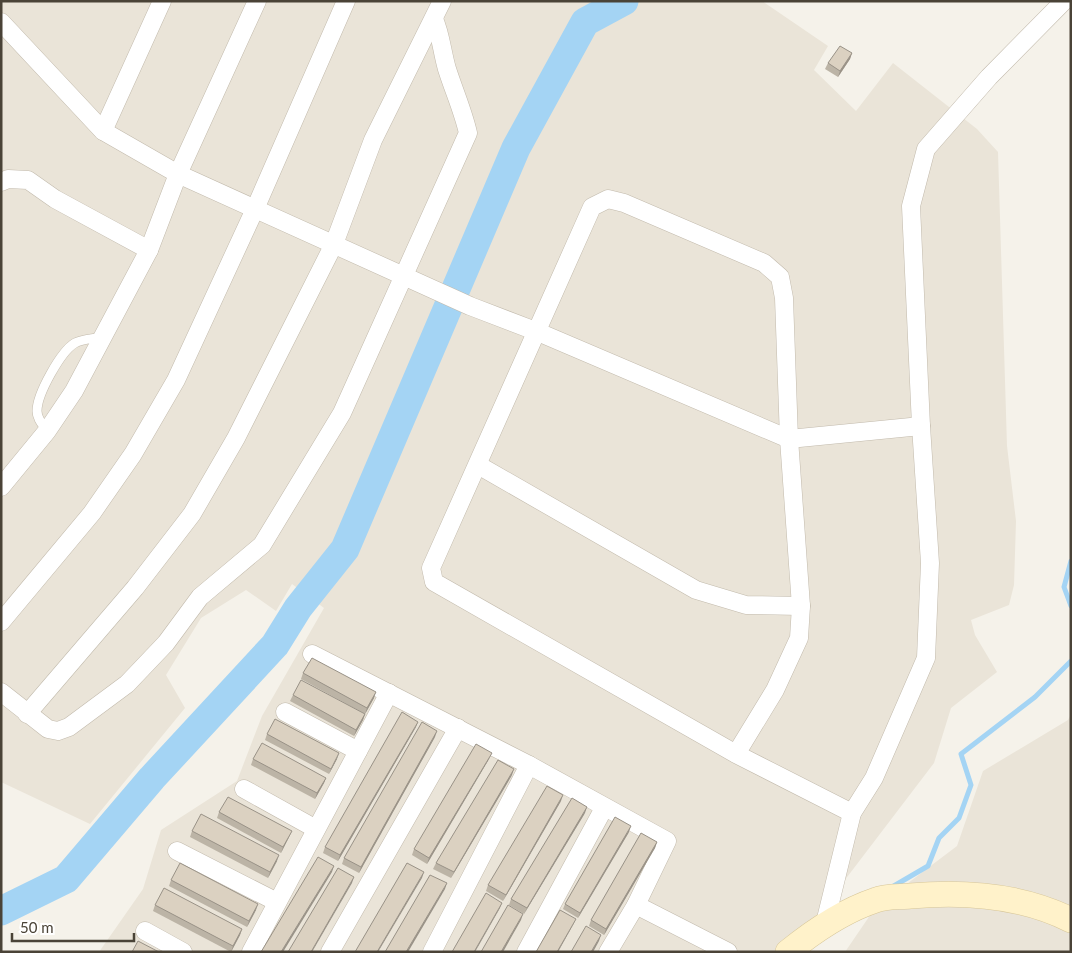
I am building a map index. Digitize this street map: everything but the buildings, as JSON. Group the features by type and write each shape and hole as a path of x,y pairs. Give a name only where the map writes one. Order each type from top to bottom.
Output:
{"main road":[{"path":"788,952 825,923 878,899 948,893 991,895 1049,909 1071,920"}],"street":[{"path":"103,130 162,1"},
{"path":"1,487 47,431 74,391 149,250 178,174 257,1"},
{"path":"1,622 92,512 133,454 176,380 255,208 346,1"},
{"path":"27,714 135,588 192,514 236,438 334,244 373,140 442,1"},
{"path":"825,923 852,813 874,778 926,658 930,563 921,426 911,206 926,149 988,77 1064,1"},
{"path":"1,692 48,729 58,731 69,727 127,684 166,643 200,597 262,545 342,413 468,133 462,109 447,68 434,19"},
{"path":"1,22 103,130 178,174 470,306 538,332 789,439 921,426"},
{"path":"1,182 8,179 28,180 55,198 149,250"},
{"path":"736,754 775,690 799,638 801,606 789,439 784,298 780,277 764,263 633,207 608,199 592,207 538,332 431,568 434,582 736,754 852,813"},
{"path":"478,466 696,590 746,605 801,606"},
{"path":"312,654 529,765 667,841 636,905 608,952"},
{"path":"251,952 389,693"},
{"path":"285,712 358,750"},
{"path":"330,952 458,728"},
{"path":"432,952 529,765"},
{"path":"244,789 316,830"},
{"path":"526,952 604,808"},
{"path":"177,851 277,902"},
{"path":"636,905 728,952"},
{"path":"144,931 183,952"}],"lane":[{"path":"47,431 39,420 37,411 40,398 51,375 66,350 76,342 102,337"}],"shaded area":[{"path":"1,1 762,1 828,46 814,70 856,111 893,63 977,129 998,152 1007,446 1016,521 1014,585 1009,605 971,620 975,635 997,672 951,708 934,763 790,952 99,952 143,889 161,830 237,781 262,716 324,608 292,584 276,611 246,590 201,618 166,675 185,708 90,824 1,782"},
{"path":"1071,714 1071,952 845,952 875,908 957,846 983,771 1068,720"}],"waterway":[{"path":"1,911 66,879 152,778 275,645 298,608 345,549 516,148 585,22 624,1"},
{"path":"1071,561 1064,587 1071,606"},
{"path":"892,887 928,866 939,838 959,818 971,785 961,754 1035,697 1071,661"}]}
